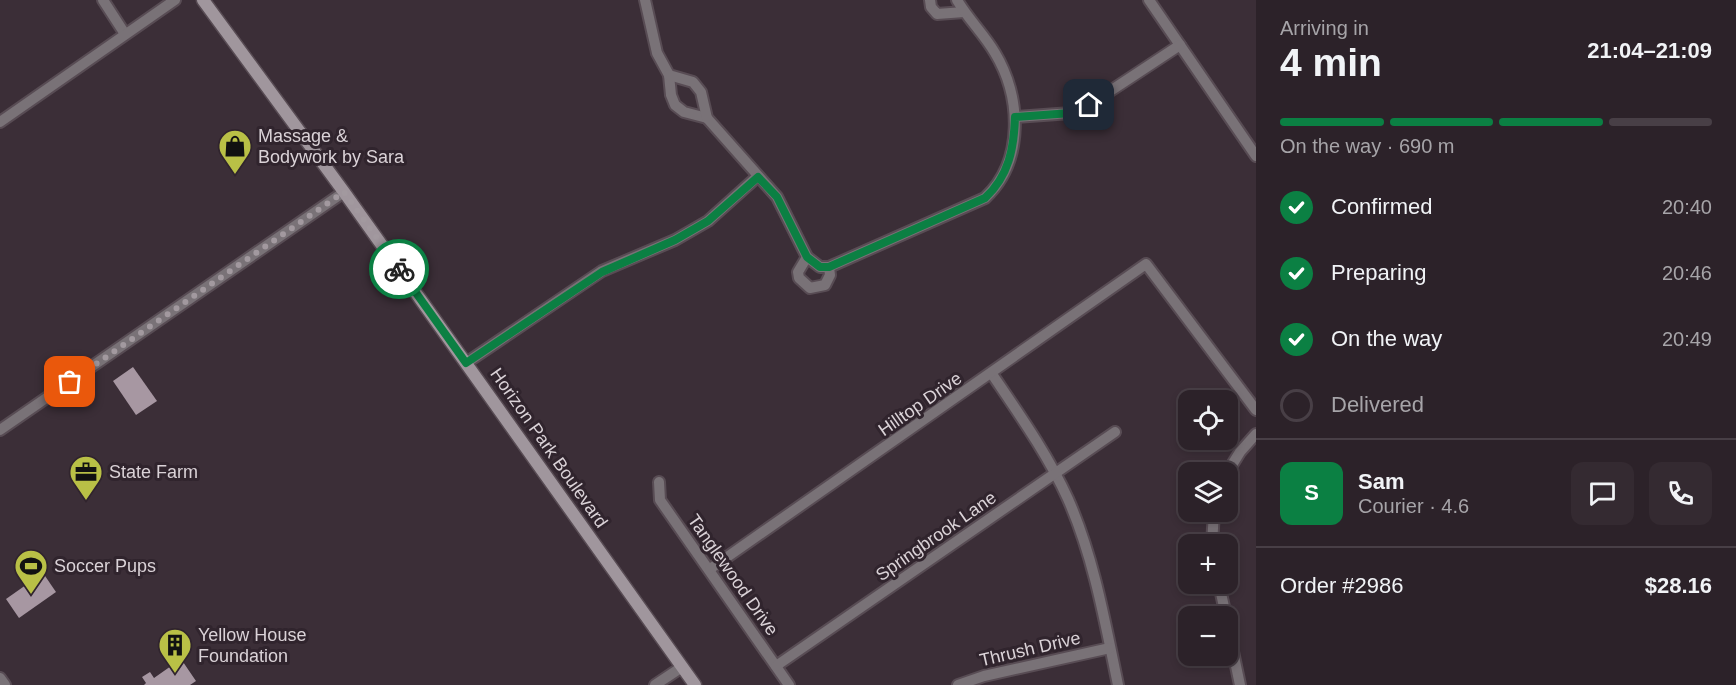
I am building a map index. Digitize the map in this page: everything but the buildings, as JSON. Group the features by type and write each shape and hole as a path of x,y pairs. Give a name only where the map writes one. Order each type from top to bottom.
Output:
{"street":[{"path":"103,0 125,34"},
{"path":"0,122 175,0"},
{"name":"Horizon Park Boulevard","path":"203,0 344,192 695,685"},
{"path":"645,0 657,53 669,75 671,95 675,105 684,112 707,118"},
{"path":"930,0 931,7 937,14 964,12"},
{"path":"669,75 693,82 701,92 707,118 777,197 807,257 820,267 829,267 985,198 997,187 1005,172 1015,136 1015,117 1008,80 995,52 957,0"},
{"path":"1149,0 1256,156"},
{"path":"1015,117 1071,113 1106,96 1180,45"},
{"path":"466,363 602,272 675,240 708,221 758,177"},
{"path":"0,430 344,192"},
{"path":"807,257 798,272 799,278 810,288 825,285 830,275 829,267"},
{"name":"Hilltop Drive","path":"710,569 992,374 1146,264 1256,410"},
{"path":"992,374 1034,437 1068,499 1085,546 1118,685"},
{"name":"Springbrook Lane","path":"776,666 1115,432"},
{"path":"1234,462 1256,434"},
{"name":"Tanglewood Drive","path":"659,482 660,500 789,685"},
{"name":"Thrush Drive","path":"958,685 984,675 1110,648"},
{"path":"1236,666 1240,685"},
{"path":"655,685 682,667"},
{"path":"0,678 5,685"}],"way so far":[{"path":"70,382 344,192 399,269"}],"place":[{"name":"Massage & Bodywork by Sara","path":"235,175"},
{"name":"State Farm","path":"86,501"},
{"name":"Soccer Pups","path":"31,595"},
{"name":"Yellow House Foundation","path":"175,674"}],"route":[{"path":"399,269 466,363 602,272 675,240 708,221 758,177 777,197 807,257 820,267 829,267 985,198 997,187 1005,172 1015,136 1015,117 1071,113 1089,105"}]}
